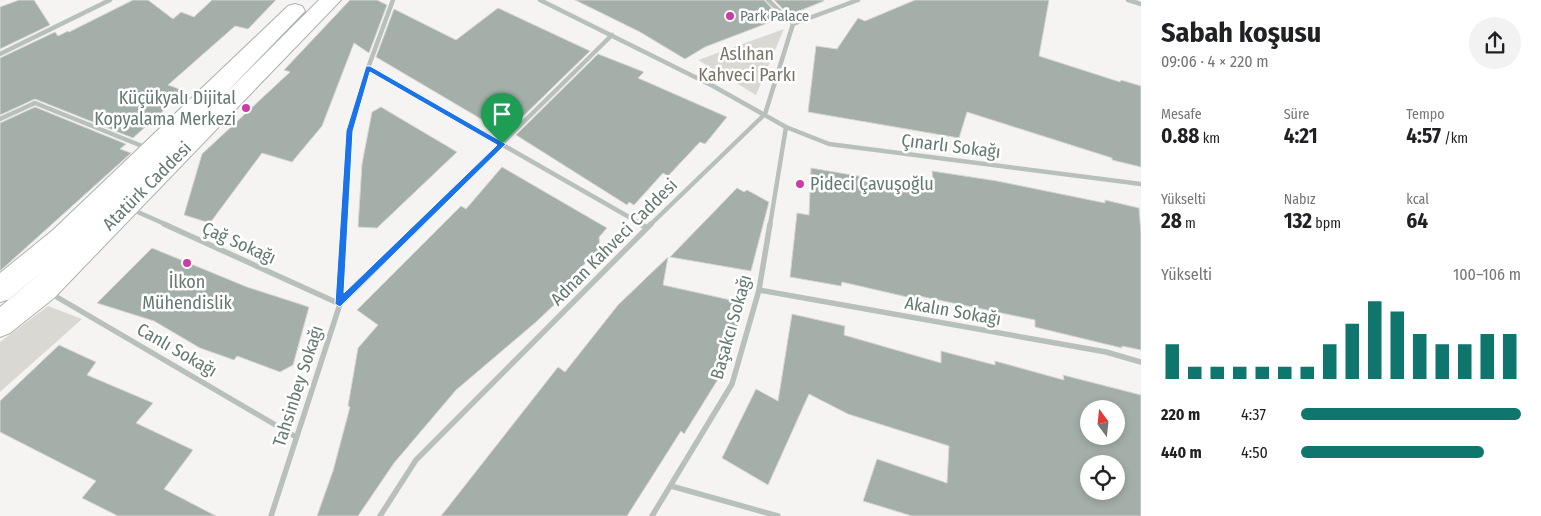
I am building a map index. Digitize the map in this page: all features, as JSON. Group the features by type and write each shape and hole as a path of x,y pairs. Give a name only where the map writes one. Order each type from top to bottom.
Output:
{"main road":[{"name":"Atatürk Caddesi","path":"0,290 64,238 307,0"},
{"name":"Atatürk Caddesi","path":"0,324 44,288 127,207 331,0"}],"street":[{"path":"0,54 110,0"},
{"name":"Tahsinbey Sokağı","path":"270,516 340,304 350,131 368,68 393,0"},
{"name":"Çınarlı Sokağı","path":"540,0 612,35 765,114 786,127 828,144 1141,184"},
{"path":"768,0 793,24 858,0"},
{"path":"1128,0 1141,4"},
{"name":"Adnan Kahveci Caddesi","path":"380,516 416,460 647,228 765,114 793,24"},
{"path":"340,304 612,35"},
{"path":"368,68 647,228"},
{"path":"0,119 35,103 154,151"},
{"name":"Başakcı Sokağı","path":"652,516 732,384 759,290 786,127"},
{"name":"Çağ Sokağı","path":"127,207 340,304"},
{"name":"Canlı Sokağı","path":"44,288 296,437"},
{"name":"Akalın Sokağı","path":"759,290 1106,352 1141,362"},
{"path":"671,486 778,516"}],"green space":[{"name":"Aslıhan Kahveci Parkı","path":"784,29 756,95 698,60"},
{"path":"48,306 82,319 0,392 0,342"}],"building":[{"path":"19,0 34,0 50,25 0,49 0,7"},
{"path":"133,0 148,0 173,19 181,12 194,17 212,0 276,0 248,29 235,26 168,85 185,91 133,138 35,99 0,115 0,58 55,32 58,36 69,32"},
{"path":"350,0 377,0 387,5 369,53 354,43 322,126 292,162 262,153 210,223 184,215 202,154 290,72 284,70"},
{"path":"575,0 764,0 781,18 705,47 685,59 640,32"},
{"path":"774,0 823,0 824,1 789,15"},
{"path":"915,0 1049,0 1039,56 1120,82 1121,80 1141,86 1141,167 1112,160 1112,158 967,112 959,138 808,112 816,46 837,49 858,18 865,21"},
{"path":"498,8 590,51 509,130 497,122 493,126 376,57 394,9 456,40"},
{"path":"598,54 644,72 638,78 727,117 705,144 700,142 668,176 663,173 634,205 629,202 627,205 516,135"},
{"path":"35,107 126,144 120,149 131,153 0,271 0,123"},
{"path":"381,107 457,152 377,228 358,227 362,164 372,112"},
{"path":"502,167 607,228 599,237 600,249 571,277 578,282 536,322 456,390 394,463 358,516 317,516 333,471 350,407 348,406 358,348 378,325 357,310 461,206 466,209"},
{"path":"811,168 934,189 932,171 997,181 1105,203 1105,200 1139,208 1141,233 1141,350 1122,346 1122,348 1035,327 1035,320 919,296 920,300 842,282 841,286 790,277 797,213 809,215"},
{"path":"737,188 744,192 747,190 769,202 751,271 670,257"},
{"path":"152,248 247,287 309,307 293,365 280,372 237,356 234,360 200,348 154,321 97,303"},
{"path":"668,257 663,285 744,303 725,368 684,434 681,431 627,516 441,516 558,367 565,372 618,305"},
{"path":"792,314 845,326 844,335 941,363 941,351 995,365 995,361 1064,380 1063,375 1141,395 1141,516 912,516 863,501 877,459 947,483 949,446 848,414 809,394 768,485 722,458 756,389 778,401"},
{"path":"59,345 96,362 87,375 153,403 136,423 193,450 164,489 216,516 118,516 82,498 96,481 0,432 0,401"}],"place":[{"name":"Park Palace","path":"730,16"},
{"name":"Küçükyalı Dijital Kopyalama Merkezi","path":"246,108"},
{"name":"Pideci Çavuşoğlu","path":"800,184"},
{"name":"İlkon Mühendislik","path":"187,263"}],"route":[{"path":"368,68 502,144 421,224 340,304 350,131 368,68"}]}
